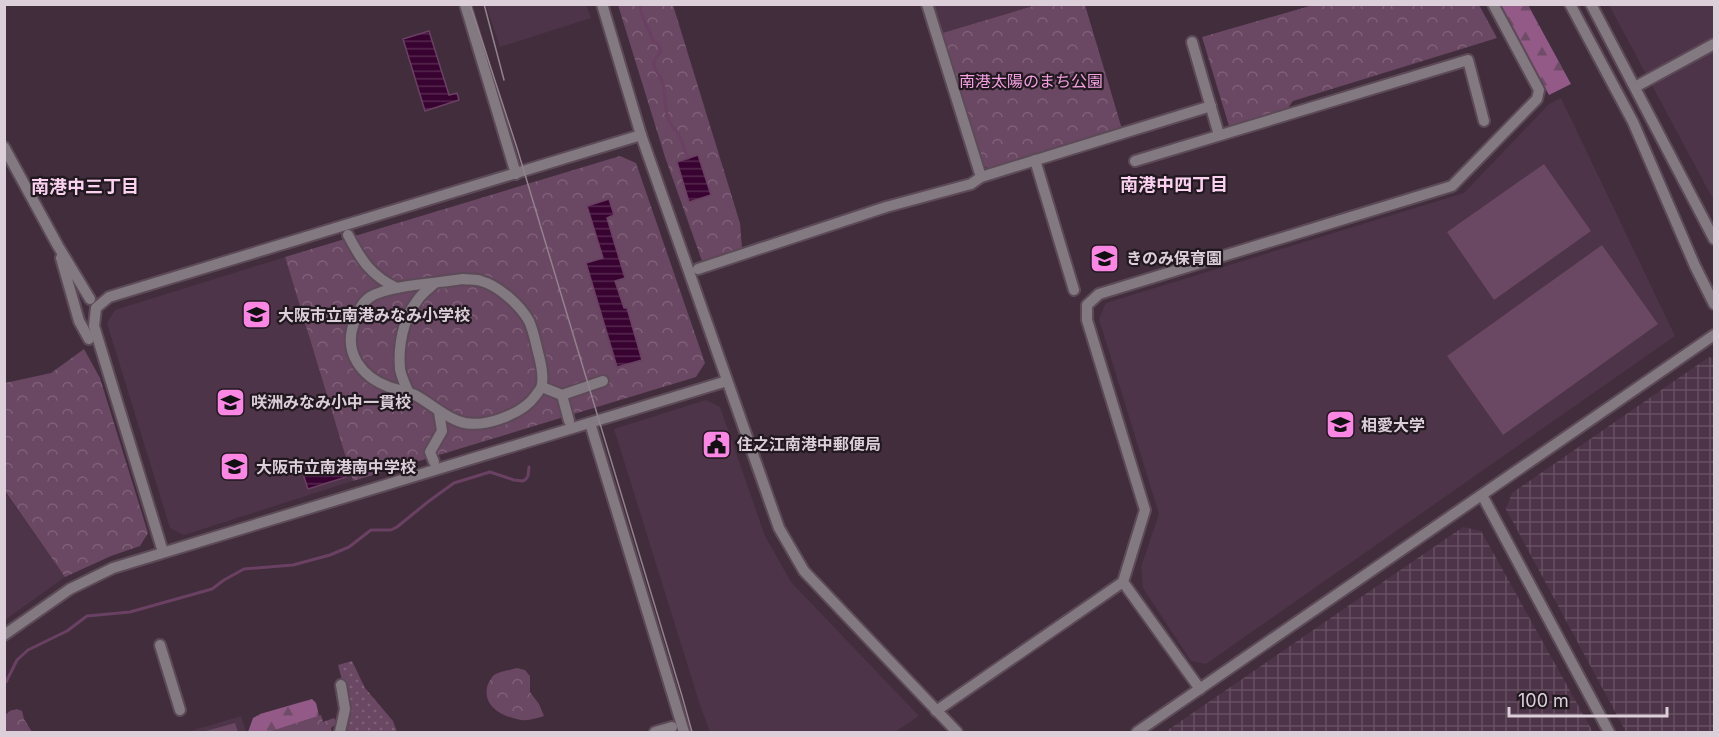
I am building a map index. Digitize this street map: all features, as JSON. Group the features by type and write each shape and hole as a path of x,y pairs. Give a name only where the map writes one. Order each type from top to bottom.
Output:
{"street":[{"path":"465,4 516,174"},
{"path":"602,4 641,135 779,528 804,571 957,732"},
{"path":"927,4 981,177"},
{"path":"936,711 1123,582 1145,510 1087,320 1087,304 1099,294 1452,186 1538,99 1539,90 1493,4"},
{"path":"1570,4 1633,122 1695,266 1714,304"},
{"path":"1591,4 1714,239"},
{"path":"1192,42 1219,135"},
{"path":"1635,87 1714,44"},
{"path":"1135,161 1468,60 1484,121"},
{"path":"698,269 886,207 971,184 981,177 1211,105"},
{"path":"163,552 94,326 96,308 109,297 641,135"},
{"path":"4,147 90,299"},
{"path":"1035,160 1074,290"},
{"path":"348,235 369,270 383,282 398,288"},
{"path":"58,246 79,321 89,339"},
{"path":"463,279 481,280 514,301 528,321 535,340 542,387 532,400 517,411 495,421 475,423 459,422 439,412 408,391 390,387 370,377 357,363 351,347 352,328 358,310 368,298 377,293 398,288 463,279"},
{"path":"408,391 400,371 403,336 409,313 417,299 434,284"},
{"path":"1137,732 1714,335"},
{"path":"542,387 562,395 603,381"},
{"path":"4,635 70,589 113,568 727,381"},
{"path":"562,395 569,421"},
{"path":"439,412 442,430"},
{"path":"434,462 430,452 442,430 459,422"},
{"path":"590,423 684,732"},
{"path":"1482,495 1609,732"},
{"path":"1123,582 1200,689"},
{"path":"160,645 180,710"},
{"path":"340,732 345,709 341,685"},
{"path":"655,732 672,727"}],"shaded area":[{"path":"931,4 1036,5 939,34"},
{"path":"486,5 586,5 591,18 500,47"},
{"path":"1609,5 1714,5 1714,201"},
{"path":"429,31 449,95 457,93 459,100 425,111 403,39"},
{"name":"相愛大学","path":"1561,98 1675,336 1206,664 1191,661 1143,588 1141,567 1159,514 1099,319 1106,303 1464,193 1549,104"},
{"path":"698,155 711,195 689,202 677,162"},
{"path":"609,199 614,215 607,218 625,278 615,281 624,308 627,308 642,360 617,367 586,263 603,258 587,206"},
{"name":"咲洲みなみ小中一貫校","path":"285,257 353,481 184,535 170,528 107,323 115,310"},
{"path":"1709,357 1714,359 1714,732 1626,732 1506,509 1512,493"},
{"path":"706,400 720,407 765,536 791,582 919,716 895,732 710,732 614,429"},
{"path":"341,459 346,477 308,489 302,471"},
{"path":"4,491 65,577 5,620 4,620"},
{"path":"1463,527 1481,531 1593,732 1165,732"},
{"path":"241,716 246,732 187,732"}],"green space":[{"path":"618,5 673,5 740,223 742,248 702,261 665,157"},
{"name":"南港太陽のまち公園","path":"1036,5 1085,5 1122,129 989,169 977,162 939,34"},
{"path":"1313,5 1479,5 1497,38 1293,101 1288,108 1229,126 1202,37"},
{"path":"1500,5 1528,5 1571,84 1549,95"},
{"path":"620,156 636,163 705,363 696,377 353,481 285,257"},
{"path":"1544,164 1591,231 1494,300 1447,232"},
{"path":"1602,245 1658,324 1503,435 1447,356"},
{"path":"84,349 100,378 148,533 140,546 111,556 65,577 5,491 5,383 51,373"},
{"path":"352,661 365,688 393,721 397,732 347,732 351,713 338,665"},
{"path":"517,668 525,670 530,676 530,692 544,716 527,720 514,719 496,710 488,701 487,687 493,676 499,672"},
{"path":"312,699 316,703 319,715 303,727 277,732 248,732 253,718 260,714"},
{"path":"17,709 22,711 32,732 5,732 5,715"},
{"path":"321,715 323,722 334,718 337,723 331,728 332,732 268,732"},
{"path":"235,723 238,732 202,732"}],"waterway":[{"path":"641,4 644,20 654,43 658,43 661,52 654,61 654,65 663,84 667,116 679,135 688,158"},
{"path":"6,682 17,660 28,650 67,631 87,616 130,612 212,589 244,569 293,565 330,555 349,547 371,530 391,530 397,527 454,483 490,472 523,481 528,476 529,467"}],"tram line":[{"path":"470,4 517,148 692,732"},
{"path":"484,4 504,80"}],"place":[{"name":"きのみ保育園","path":"1105,258"},
{"name":"大阪市立南港みなみ小学校","path":"257,315"},
{"name":"咲洲みなみ小中一貫校","path":"230,402"},
{"name":"相愛大学","path":"1340,425"},
{"name":"住之江南港中郵便局","path":"716,444"},
{"name":"大阪市立南港南中学校","path":"235,467"}],"district":[{"name":"南港中四丁目","path":"1174,184"},
{"name":"南港中三丁目","path":"85,186"}]}
